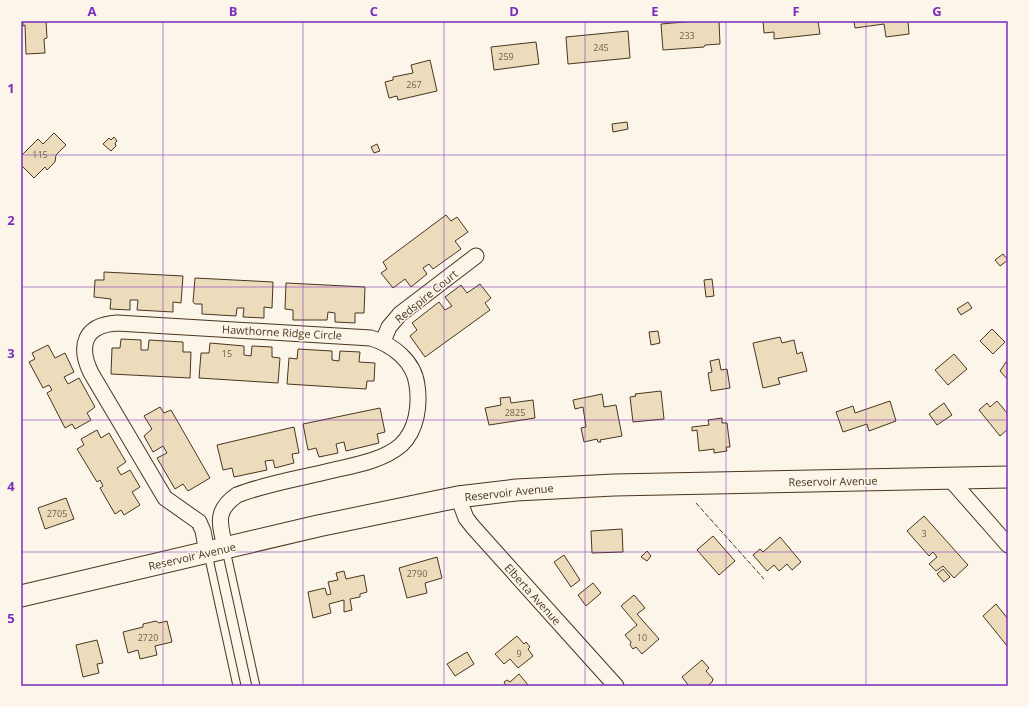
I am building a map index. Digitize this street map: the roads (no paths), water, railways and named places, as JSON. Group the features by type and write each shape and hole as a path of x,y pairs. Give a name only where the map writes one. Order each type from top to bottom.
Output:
{"main road":[{"name":"Reservoir Avenue","path":"21,596 325,524 458,497 516,490 614,485 1008,477"}],"street":[{"name":"Redspire Court","path":"383,341 389,327 400,314 476,256"},
{"name":"Hawthorne Ridge Circle","path":"117,323 291,332 371,338 383,341 391,346 410,366 417,382 417,410 411,431 407,438 394,450 370,461 237,496 228,501 220,518 216,550 199,522 162,495 91,373 84,354 87,339 91,333 103,325 117,323"},
{"path":"950,479 1008,545"},
{"name":"Elberta Avenue","path":"458,497 466,518 473,528 616,686"}],"lane":[{"path":"216,550 237,686"},
{"path":"216,550 256,686"}]}
